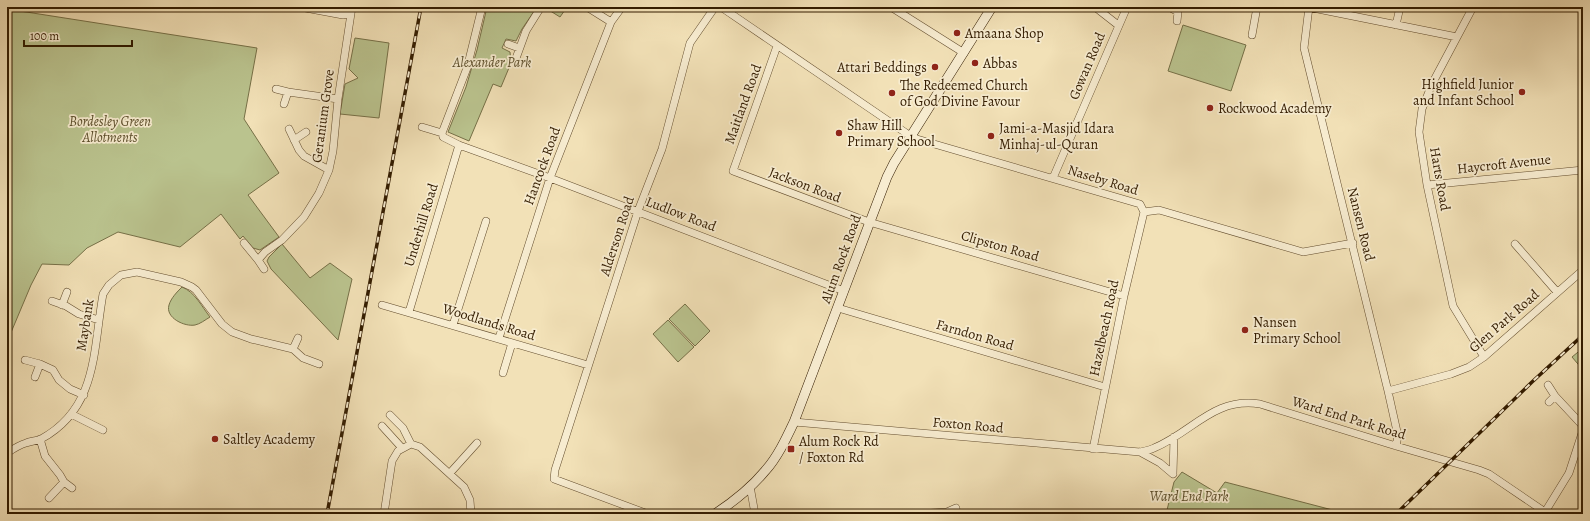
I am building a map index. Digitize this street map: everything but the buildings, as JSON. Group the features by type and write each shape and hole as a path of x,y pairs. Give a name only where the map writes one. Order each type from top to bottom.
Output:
{"street":[{"path":"300,7 343,15 347,14 352,9"},
{"path":"442,133 467,68 482,7"},
{"path":"515,61 526,31 541,7"},
{"path":"587,7 611,22"},
{"name":"Hancock Road","path":"500,338 550,178 611,22 622,7"},
{"name":"Alderson Road","path":"648,514 554,479 555,470 638,212 662,149 690,43 715,7"},
{"name":"Naseby Road","path":"721,7 912,136 1140,204 1144,212 1159,210 1303,252 1353,243"},
{"path":"891,7 964,53"},
{"name":"Alum Rock Road","path":"715,514 732,502 766,470 784,443 794,422 887,177 894,163 992,7"},
{"path":"1095,7 1118,25"},
{"name":"Gowan Road","path":"1053,178 1126,7"},
{"path":"1169,7 1178,12 1177,21"},
{"path":"1252,35 1257,7"},
{"path":"1309,7 1457,36"},
{"name":"Nansen Road","path":"1309,7 1304,48 1353,243 1388,391 1398,436 1396,446"},
{"path":"1396,25 1400,7"},
{"name":"Harts Road","path":"1473,7 1432,84 1419,120 1419,132 1427,186 1453,306 1484,357"},
{"name":"Geranium Grove","path":"258,260 265,252 282,240 304,217 319,193 329,170 334,151 338,99 352,9"},
{"path":"508,44 519,48"},
{"name":"Maitland Road","path":"733,171 777,46"},
{"path":"276,89 338,99"},
{"path":"284,104 288,92"},
{"name":"Ludlow Road","path":"422,127 442,133 443,137 459,145 550,178 844,291"},
{"path":"289,129 304,156 329,170"},
{"path":"294,140 306,132"},
{"name":"Underhill Road","path":"409,312 459,145"},
{"name":"Haycroft Avenue","path":"1427,186 1583,170"},
{"name":"Jackson Road","path":"733,171 869,222"},
{"name":"Hazelbeach Road","path":"1093,449 1124,296 1144,212"},
{"path":"453,325 486,221"},
{"name":"Clipston Road","path":"869,222 1124,296"},
{"path":"244,243 264,269"},
{"path":"1515,244 1557,292"},
{"name":"Glen Park Road","path":"1388,391 1451,374 1470,367 1484,357 1583,270"},
{"name":"Maybank","path":"7,453 25,443 40,439 54,429 71,414 84,395 92,367 103,294 109,285 121,275 137,272 192,286 222,324 232,332 251,339 293,349 303,358 318,364"},
{"path":"62,305 67,292"},
{"path":"52,301 79,314 99,320"},
{"name":"Woodlands Road","path":"382,305 500,338 512,343 588,365"},
{"name":"Farndon Road","path":"838,308 1105,387"},
{"path":"293,349 298,338"},
{"path":"503,373 512,343"},
{"path":"25,360 40,364 53,370 59,380 70,389 84,395"},
{"path":"35,377 40,364"},
{"path":"1548,385 1555,396 1583,426"},
{"path":"1549,402 1555,396"},
{"name":"Ward End Park Road","path":"1140,452 1155,448 1174,437 1210,412 1224,406 1250,402 1489,474 1546,513"},
{"path":"71,414 103,430"},
{"path":"390,415 403,428 411,444"},
{"name":"Foxton Road","path":"794,422 1140,452"},
{"path":"382,426 402,448"},
{"path":"1546,513 1569,473 1583,430"},
{"path":"1140,452 1160,463 1174,474 1174,437"},
{"path":"40,439 45,456 64,482 72,488"},
{"path":"450,473 477,443"},
{"path":"384,514 392,461 398,451 411,444 420,447 464,487 470,500 471,514"},
{"path":"49,498 64,482"},
{"path":"750,486 755,514"},
{"path":"931,513 947,513 956,508"}],"green space":[{"name":"Alexander Park","path":"487,7 537,7 522,29 516,41 506,39 502,48 510,52 511,63 501,87 493,84 469,141 448,132 466,87 477,50"},
{"path":"544,7 567,7 560,17"},
{"name":"Bordesley Green Allotments","path":"7,9 257,48 244,119 279,173 248,195 279,237 260,250 253,248 243,236 240,239 221,214 180,247 118,232 87,248 69,265 42,264 31,285 7,342"},
{"path":"1183,25 1246,45 1231,91 1168,71"},
{"path":"355,38 389,43 379,118 340,114 345,84 358,78 349,69"},
{"path":"282,244 310,278 330,263 352,279 338,340 271,269 267,261"},
{"path":"182,287 191,292 210,317 195,325 186,325 173,318 170,314 169,305 176,293"},
{"path":"685,304 710,331 695,346 669,319"},
{"path":"668,320 694,347 678,362 653,334"},
{"path":"1583,348 1583,370 1572,357"},
{"name":"Ward End Park","path":"1182,472 1217,493 1225,482 1348,514 1166,514 1174,482"}],"railway":[{"path":"327,514 421,7"},
{"path":"1396,514 1532,382 1583,335"}],"place":[{"name":"Amaana Shop","path":"957,33"},
{"name":"Abbas","path":"975,63"},
{"name":"Attari Beddings","path":"935,67"},
{"name":"Highfield Junior and Infant School","path":"1522,92"},
{"name":"The Redeemed Church of God Divine Favour","path":"892,93"},
{"name":"Rockwood Academy","path":"1210,108"},
{"name":"Shaw Hill Primary School","path":"839,133"},
{"name":"Jami-a-Masjid Idara Minhaj-ul-Quran","path":"991,136"},
{"name":"Nansen Primary School","path":"1245,330"},
{"name":"Saltley Academy","path":"215,439"},
{"name":"Alum Rock Rd / Foxton Rd","path":"791,449"}]}
